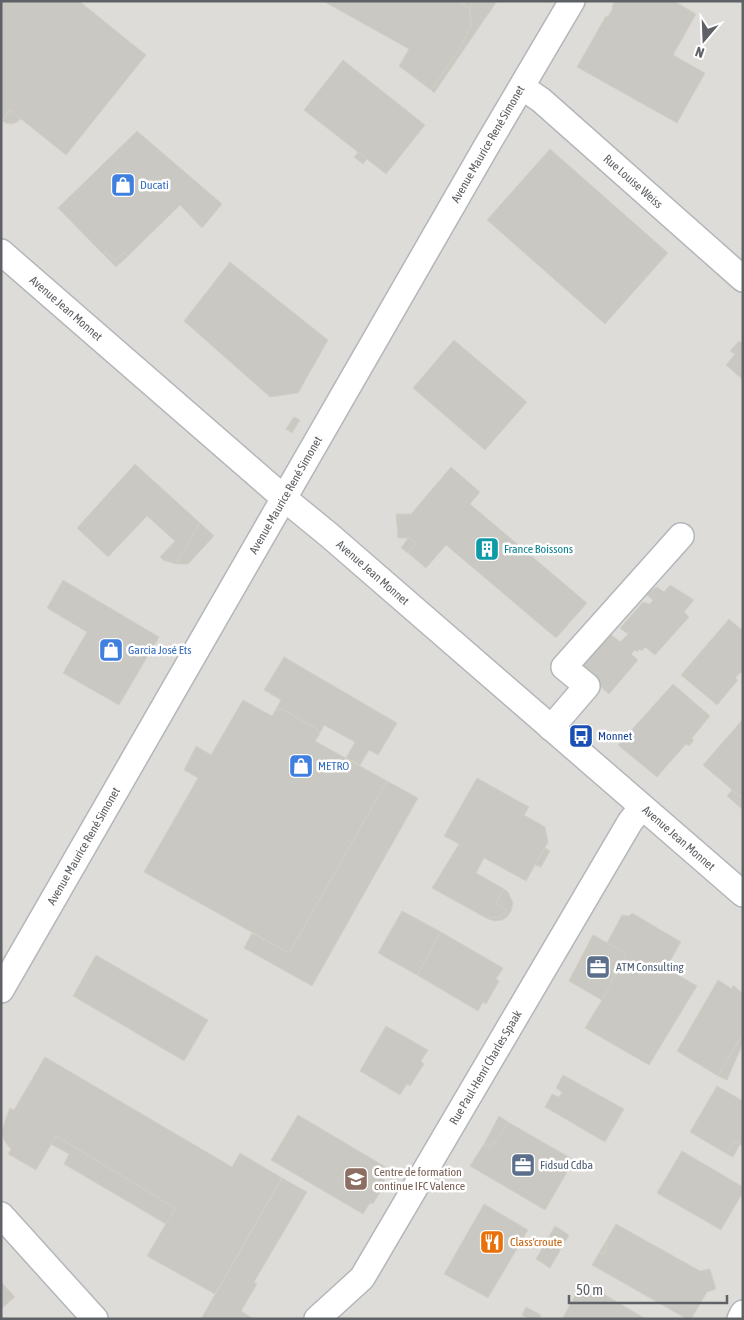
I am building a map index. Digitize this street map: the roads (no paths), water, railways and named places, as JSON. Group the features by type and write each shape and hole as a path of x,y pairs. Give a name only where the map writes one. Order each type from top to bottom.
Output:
{"street":[{"name":"Avenue Maurice René Simonet","path":"1,990 572,1"},
{"name":"Rue Louise Weiss","path":"522,87 541,100 743,279"},
{"name":"Avenue Jean Monnet","path":"1,252 743,894"},
{"path":"551,728 587,686 564,667 681,536"},
{"name":"Rue Paul-Henri Charles Spaak","path":"317,1319 362,1278 630,822 642,807"},
{"path":"1,1215 95,1319"},
{"path":"740,1319 743,1313"}],"place":[{"name":"Ducati","path":"123,185"},
{"name":"France Boissons","path":"487,549"},
{"name":"Garcia José Ets","path":"111,650"},
{"name":"Monnet","path":"581,736"},
{"name":"METRO","path":"301,766"},
{"name":"ATM Consulting","path":"598,967"},
{"name":"Fidsud Cdba","path":"523,1165"},
{"name":"Centre de formation continue IFC Valence","path":"356,1179"},
{"name":"Class'croute","path":"492,1242"}]}
